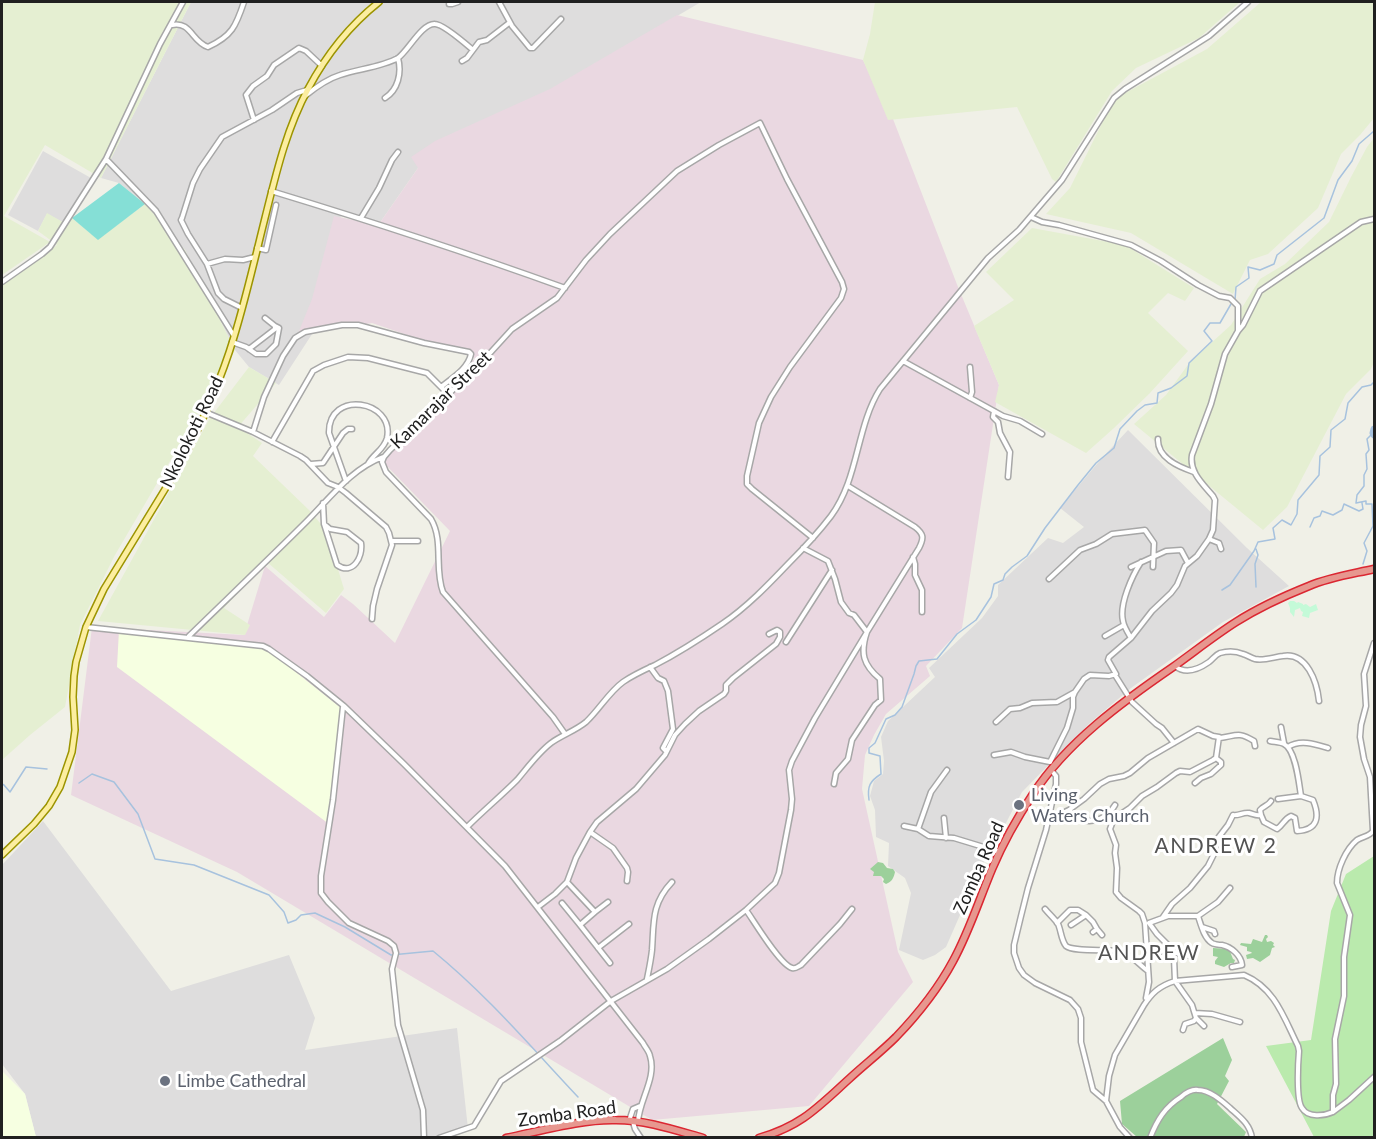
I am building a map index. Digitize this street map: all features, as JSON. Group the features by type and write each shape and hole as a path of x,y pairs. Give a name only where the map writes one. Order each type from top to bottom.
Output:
{"highway":[{"name":"Zomba Road","path":"759,1137 789,1127 815,1110 895,1038 930,998 953,961 1000,852 1022,811 1052,765 1086,733 1128,698 1234,623 1262,606 1335,577 1374,569"},
{"name":"Zomba Road","path":"506,1137 599,1121 633,1121 703,1137"}],"main road":[{"name":"Nkolokoti Road","path":"2,855 49,806 66,773 75,736 73,689 75,669 86,627 104,589 181,463 205,412 233,339 285,143 304,96 322,66 354,25 379,2"}],"street":[{"path":"2,282 50,247 106,159 160,44 183,2"},
{"path":"171,25 185,26 202,45 208,47 230,33 244,2"},
{"path":"449,4 458,2"},
{"path":"499,2 509,23 530,48 561,19"},
{"path":"467,827 552,742 588,720 619,685 737,613 804,548 837,507 848,486 875,398 988,258 1019,230 1062,180 1114,98 1209,36 1248,2"},
{"path":"462,61 479,42 489,38 509,23"},
{"path":"304,96 323,82 336,76 398,58 420,33 435,24 473,50"},
{"path":"254,120 246,95 253,86 267,76 274,65 299,48 306,51 322,66"},
{"path":"385,98 393,92 397,84 400,70 398,58"},
{"path":"242,308 221,296 182,218 197,175 222,137 272,110 297,93 308,90"},
{"name":"Kamarajar Street","path":"565,734 443,592 438,572 437,539 434,525 431,519 386,472 382,462 384,457 481,363 512,329 550,303 607,236 677,171 760,123 844,289 841,298 790,367 771,397 759,423 747,476 747,484 752,489 813,538"},
{"path":"361,218 398,152"},
{"path":"106,159 156,210 233,339 256,354 263,355 268,352 276,344 279,328 265,318"},
{"path":"271,192 361,218 565,288"},
{"path":"257,248 266,250 276,205"},
{"path":"1031,217 1042,222 1131,245 1198,285 1219,296 1230,298 1238,307 1238,331"},
{"path":"1174,743 1162,728 1128,698 1108,658 1131,638 1152,611 1171,593 1188,563 1198,555 1213,530 1214,496 1194,472 1192,455 1211,404 1225,354 1260,291 1361,222 1374,219"},
{"path":"207,264 225,259 243,260 255,257"},
{"path":"253,432 264,397 283,356 295,338 304,332 342,325 358,325 432,345 469,352 471,354 469,361 458,375 441,387"},
{"path":"249,349 272,332 275,326"},
{"path":"272,442 315,369 348,357 377,360 427,373 448,394"},
{"path":"903,361 1003,416 1026,424 1042,434"},
{"path":"970,367 972,392 970,398"},
{"path":"346,481 328,426 332,416 339,409 354,404 376,410 382,415 387,439 368,464"},
{"path":"994,411 993,417 998,422 1000,432 1010,452 1008,477"},
{"path":"205,412 253,432 300,456 328,483 338,487 386,527 392,541 374,598 372,619"},
{"path":"310,464 323,463 343,433 352,429"},
{"path":"1158,439 1158,446 1168,460 1181,468 1194,472"},
{"path":"188,637 338,487 368,464 384,457"},
{"path":"440,1137 474,1126 501,1081 539,1056 611,1001 667,969 709,939 772,887 777,879 791,810 789,770 793,757 922,542 922,534 911,524 848,486"},
{"path":"323,503 324,524 337,566 350,568 357,562 362,547 361,543 347,532 330,529 324,524"},
{"path":"1049,579 1080,550 1112,534 1144,530 1154,543 1153,567"},
{"path":"1209,539 1219,543 1221,549"},
{"path":"392,541 418,542"},
{"path":"804,548 828,561 841,602 867,632"},
{"path":"1131,567 1166,551 1179,550 1183,552 1188,563"},
{"path":"913,557 915,575 922,590 922,612"},
{"path":"1131,638 1124,626 1122,605 1141,562"},
{"path":"786,642 832,570"},
{"path":"1105,636 1124,626"},
{"path":"86,627 267,647 344,706 505,866 643,1043 651,1057 651,1075 633,1121"},
{"path":"538,907 567,882 576,858 597,822 620,804 650,774 675,735 699,711 724,694 726,686 733,678 776,644 780,632 777,630 769,634"},
{"path":"834,784 836,773 848,759 852,740 875,705 881,700 880,679 869,670 864,658 864,641 867,632"},
{"path":"1333,1112 1333,1095 1336,1084 1335,1039 1344,996 1344,957 1350,915 1337,878 1345,856 1355,841 1369,836 1373,831 1370,777 1360,737 1366,706 1364,674 1374,643"},
{"path":"1175,666 1181,670 1194,670 1216,655 1225,652 1240,652 1256,660 1292,656 1301,660 1309,668 1319,701"},
{"path":"650,667 658,678 664,681 668,691 673,729 663,748 666,751"},
{"path":"1115,675 1090,675 1084,679 1073,696 1073,708 1067,728 1052,765 1056,779 1048,820 1025,898 1014,953 1024,975 1040,986 1070,1000 1078,1008 1081,1018 1081,1042 1092,1087 1095,1093 1106,1101 1120,1127 1130,1137"},
{"path":"996,722 1010,709 1032,703 1057,702 1075,692"},
{"path":"344,706 320,884 321,895 349,923 394,946 396,955 392,969 398,1025 423,1110 424,1137"},
{"path":"1281,727 1284,743 1293,754 1301,796"},
{"path":"1048,820 1070,810 1100,784 1128,774 1148,758 1198,729 1220,738 1240,734 1254,741 1256,746"},
{"path":"1195,783 1222,765 1216,758 1219,737"},
{"path":"1270,741 1284,743"},
{"path":"1288,747 1295,742 1328,748"},
{"path":"994,755 1011,752 1052,765"},
{"path":"1112,820 1176,773 1190,772 1216,758"},
{"path":"918,829 930,792 947,770"},
{"path":"1271,801 1260,810 1264,822 1277,829 1285,819 1291,816 1295,818 1297,831 1307,830 1314,825 1317,810 1313,801 1301,796 1278,799"},
{"path":"1070,810 1075,817 1089,821 1109,815 1115,805"},
{"path":"1163,917 1172,904 1190,888 1208,866 1216,850 1218,837 1228,825 1231,816 1244,813 1261,815"},
{"path":"1109,815 1112,820 1111,832 1116,845 1116,892 1120,898 1139,911 1170,949 1174,958 1175,981 1204,1026"},
{"path":"944,818 946,838"},
{"path":"904,826 918,829 929,836 954,838 1000,852"},
{"path":"591,832 613,848 627,868 627,881"},
{"path":"567,882 596,912"},
{"path":"647,980 656,908 664,890 672,882"},
{"path":"1147,923 1163,917 1198,916 1218,902 1230,888"},
{"path":"580,925 608,902"},
{"path":"562,903 610,963"},
{"path":"746,910 778,956 793,968 801,965 852,909"},
{"path":"1045,909 1057,923 1068,947 1123,952 1149,971"},
{"path":"1057,923 1070,910 1078,910 1093,922 1095,930 1102,935"},
{"path":"1071,925 1086,915"},
{"path":"1198,916 1201,927 1210,942 1227,947 1240,958 1242,965 1232,967"},
{"path":"1144,1005 1149,987 1148,948 1145,932 1147,923"},
{"path":"598,948 628,924"},
{"path":"1201,927 1215,934"},
{"path":"1148,948 1160,952 1170,949 1191,956"},
{"path":"1106,1101 1109,1076 1115,1055 1155,990 1175,981 1244,975 1270,993 1278,1004 1298,1046 1299,1100 1306,1112 1323,1115 1333,1112 1374,1077"},
{"path":"1196,1015 1212,1014 1240,1022"},
{"path":"1183,1030 1185,1024 1194,1021 1196,1015"},
{"path":"1150,1137 1158,1119 1168,1106 1185,1094 1199,1089 1223,1102 1240,1116 1251,1129 1252,1137"},
{"path":"640,1106 633,1109 630,1114 635,1129 642,1137"}],"shaded area":[{"path":"2,2 191,2 101,178 45,145 4,216 50,242 2,275"},
{"path":"191,2 701,2 418,168 379,224 341,216 317,307 314,331 279,385 249,367 235,350 185,250 145,204 119,183 101,178"},
{"path":"875,2 1240,2 1199,38 1136,68 1112,91 1056,182 1052,179 1017,107 888,120 863,60"},
{"path":"1261,2 1374,2 1374,118 1341,154 1318,208 1268,254 1250,260 1233,294 1131,233 1046,214 1070,188 1114,99 1207,49"},
{"path":"677,15 863,60 893,119 958,287 999,385 962,628 926,666 930,676 886,714 865,755 862,789 898,952 913,982 809,1106 652,1120 237,872 71,795 92,627 244,635 265,566 324,617 341,595 395,643 450,531 382,461 475,358 372,323 297,336 312,299 334,216 379,224 418,168 411,157 435,141 550,89"},
{"path":"1374,138 1374,362 1371,369 1346,394 1287,507 1263,530 1134,424 1166,395 1190,362 1231,325 1260,279 1285,264 1329,222 1367,147"},
{"path":"43,151 91,178 66,224 47,214 38,231 8,215"},
{"path":"119,183 145,204 98,240 72,218"},
{"path":"145,204 185,250 235,350 115,555 80,625 65,707 2,760 2,285 57,245 38,231 47,213 68,225 72,218 98,239"},
{"path":"1032,228 1125,245 1194,288 1185,301 1168,293 1148,313 1188,351 1150,393 1086,453 995,402 999,385 974,326 1014,300 986,272"},
{"path":"249,367 276,383 238,427 262,443 253,456 309,510 326,530 344,589 326,613 267,562 224,608 250,625 245,635 98,621 210,418"},
{"path":"1128,430 1247,548 1289,586 1223,622 1131,688 1090,723 1022,792 981,867 946,947 923,960 899,950 911,893 905,878 888,866 889,843 876,837 875,810 870,796 874,781 883,774 881,737 888,721 935,677 929,668 982,618 998,596 998,585 1048,538 1063,543 1084,527 1060,508"},
{"path":"119,630 263,646 341,708 329,824 117,667"},
{"path":"43,821 171,991 289,955 315,1018 305,1050 457,1028 468,1129 436,1138 36,1137 25,1094 2,1064 2,865"},
{"path":"2,1071 25,1094 36,1137 2,1137"}],"green space":[{"path":"1290,601 1310,607 1316,604 1318,610 1310,613 1309,618 1302,616 1303,612 1300,608 1295,610 1294,617 1290,612 1288,603"},
{"path":"1374,856 1374,1137 1314,1137 1266,1046 1311,1040 1331,911 1346,874"},
{"path":"878,862 895,872 890,882 886,884 881,876 873,876 874,872 870,869"},
{"path":"1265,935 1268,937 1267,942 1271,941 1275,947 1272,948 1270,955 1260,962 1253,958 1247,959 1246,955 1252,953 1247,951 1247,947 1240,945 1241,943 1251,944 1253,939 1262,942"},
{"path":"1213,948 1229,949 1235,960 1234,963 1224,967 1215,964 1218,957 1213,956"},
{"path":"1223,1038 1232,1060 1225,1076 1229,1081 1217,1104 1246,1132 1244,1137 1137,1137 1122,1124 1120,1101"}],"waterway":[{"path":"1235,300 1236,287 1249,278 1248,267 1260,270 1274,264 1277,255 1324,218 1338,180 1352,161 1359,144 1374,131"},
{"path":"869,800 870,784 881,774 880,756 869,753 869,748 875,743 886,719 895,715 902,707 919,661 937,659 957,634 976,620 991,597 994,584 1003,580 1005,574 1027,556 1078,485 1096,463 1114,448 1120,429 1145,405 1157,403 1158,393 1171,388 1187,376 1189,363 1212,341 1204,331 1210,323 1220,323 1231,304"},
{"path":"1222,590 1230,585 1258,542 1275,539 1273,528 1282,520 1291,525 1297,514 1298,500 1319,475 1320,456 1330,447 1331,430 1345,419 1348,403 1362,387 1374,382"},
{"path":"1374,429 1374,435"},
{"path":"1363,564 1367,551 1364,543 1373,526 1372,504 1366,504 1366,501 1356,503 1357,495 1364,486 1364,475 1367,469 1366,454 1369,450 1367,439 1373,433"},
{"path":"1310,527 1314,518 1320,516 1322,511 1333,515 1342,510 1344,504 1359,511 1363,509 1362,503"},
{"path":"1256,549 1258,555 1255,564 1256,587"},
{"path":"2,784 10,792 26,767 47,769"},
{"path":"79,783 92,774 114,782 138,814 155,859 194,865 269,895 284,912 288,923 301,915 315,913 345,927 391,955 433,951 490,1003 578,1097"}],"place":[{"name":"Living Waters Church","path":"1019,805"},
{"name":"Limbe Cathedral","path":"165,1081"}],"district":[{"name":"ANDREW 2","path":"1216,846"},
{"name":"ANDREW","path":"1149,953"}]}
